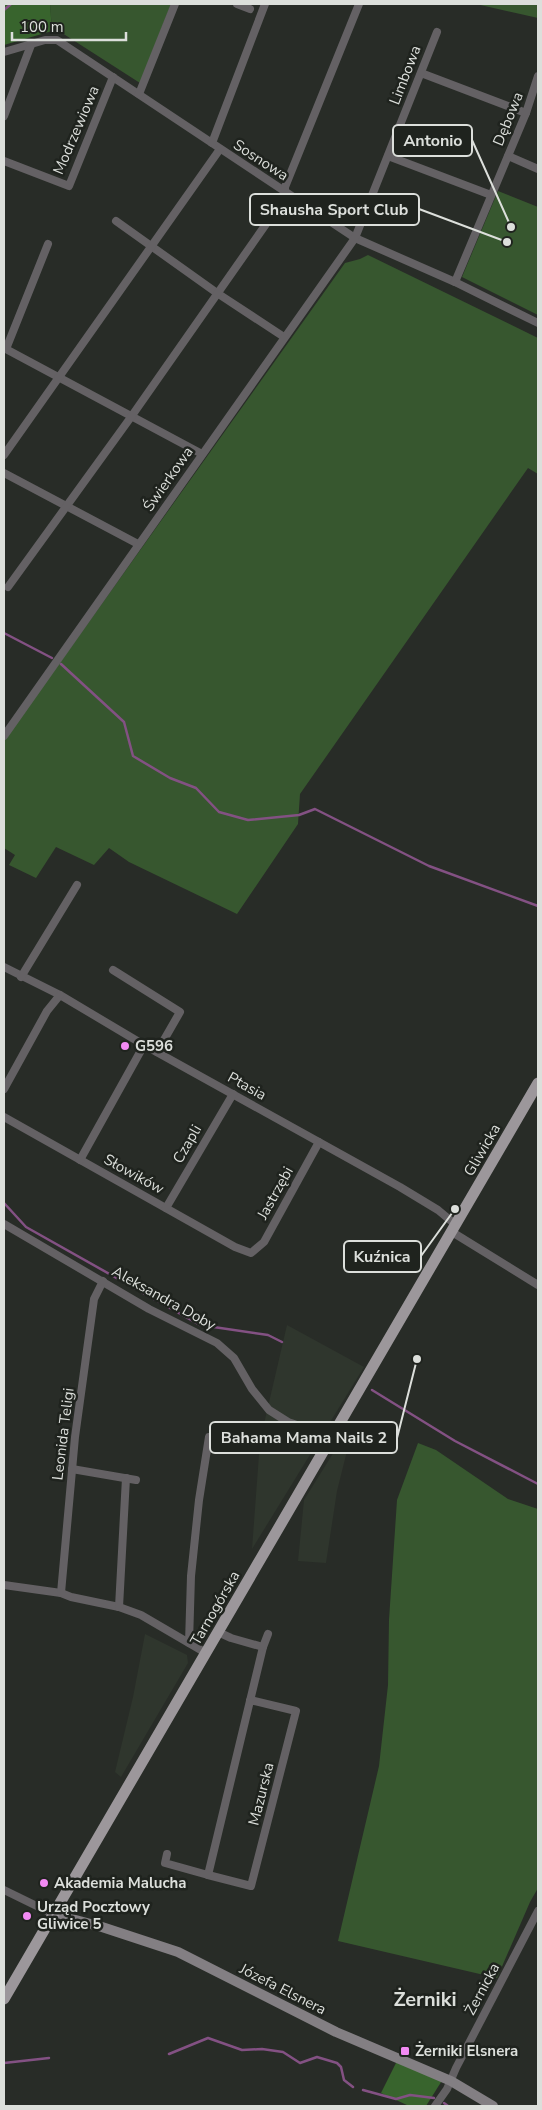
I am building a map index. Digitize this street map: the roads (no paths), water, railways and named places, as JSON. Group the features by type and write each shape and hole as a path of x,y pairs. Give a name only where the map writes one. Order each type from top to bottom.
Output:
{"main road":[{"name":"Gliwicka","path":"454,1229 538,1083"},
{"name":"Tarnogórska","path":"4,1999 454,1229"}],"street":[{"path":"139,94 175,4"},
{"path":"237,4 250,9"},
{"path":"212,143 264,4"},
{"path":"8,587 131,417 285,197 285,187 359,4"},
{"name":"Limbowa","path":"355,238 436,32"},
{"name":"Sosnowa","path":"4,52 45,40 57,40 355,238 455,282 538,323"},
{"path":"4,116 30,45"},
{"path":"421,74 526,113"},
{"name":"Dębowa","path":"455,282 526,113 538,76"},
{"name":"Modrzewiowa","path":"4,161 69,186 113,77"},
{"path":"4,455 220,149"},
{"path":"388,156 491,195"},
{"path":"508,156 538,169"},
{"path":"116,221 217,294 284,337"},
{"name":"Świerkowa","path":"4,736 355,238"},
{"path":"48,244 5,349 202,454"},
{"path":"4,473 138,544"},
{"path":"21,977 77,885"},
{"name":"Ptasia","path":"4,968 60,995 144,1045 438,1210 454,1229 538,1285"},
{"path":"113,970 180,1012 157,1052"},
{"path":"4,1089 48,1011 60,995"},
{"path":"80,1160 144,1045"},
{"name":"Czapli","path":"166,1208 233,1094"},
{"name":"Słowików","path":"4,1117 235,1247 252,1253"},
{"name":"Jastrzębi","path":"252,1253 264,1242 319,1142"},
{"name":"Aleksandra Doby","path":"4,1224 149,1309 223,1347 234,1358 260,1400 269,1410 288,1422 322,1437 326,1446"},
{"name":"Leonida Teligi","path":"61,1593 72,1469 94,1299 103,1281"},
{"path":"188,1643 191,1576 199,1500 209,1437"},
{"path":"72,1469 136,1480"},
{"path":"118,1607 126,1478"},
{"path":"4,1585 61,1593 118,1607 141,1615 206,1653"},
{"path":"218,1632 231,1638 263,1647"},
{"path":"208,1875 263,1647 268,1634"},
{"name":"Mazurska","path":"167,1854 165,1863 251,1886 296,1711 250,1700"},
{"path":"4,1890 53,1914"},
{"name":"Żernicka","path":"436,2106 538,1911"},
{"name":"Józefa Elsnera","path":"53,1914 102,1927 178,1952 336,2032 451,2080 493,2106"}],"waterway":[{"path":"4,10 11,4"},
{"path":"4,633 52,658"},
{"path":"61,664 124,722 133,756 170,778 196,788 219,812 248,820 299,815 315,809 429,866 538,906"},
{"path":"4,1203 26,1227 200,1325 268,1335 282,1342"},
{"path":"372,1390 455,1441 538,1484"},
{"path":"169,2054 208,2038 242,2050 262,2049 283,2052 300,2063 317,2057 337,2063 341,2067 344,2080 353,2087"},
{"path":"4,2063 49,2058"},
{"path":"363,2090 396,2099 410,2095 434,2098"},
{"path":"444,2103 448,2106"}],"place":[{"name":"Antonio","path":"511,227"},
{"name":"Shausha Sport Club","path":"507,242"},
{"name":"G596","path":"125,1046"},
{"name":"Kuźnica","path":"455,1209"},
{"name":"Bahama Mama Nails 2","path":"417,1359"},
{"name":"Akademia Malucha","path":"44,1883"},
{"name":"Urząd Pocztowy Gliwice 5","path":"27,1916"},
{"name":"Żerniki Elsnera","path":"405,2051"}],"district":[{"name":"Żerniki","path":"425,1999"}]}
